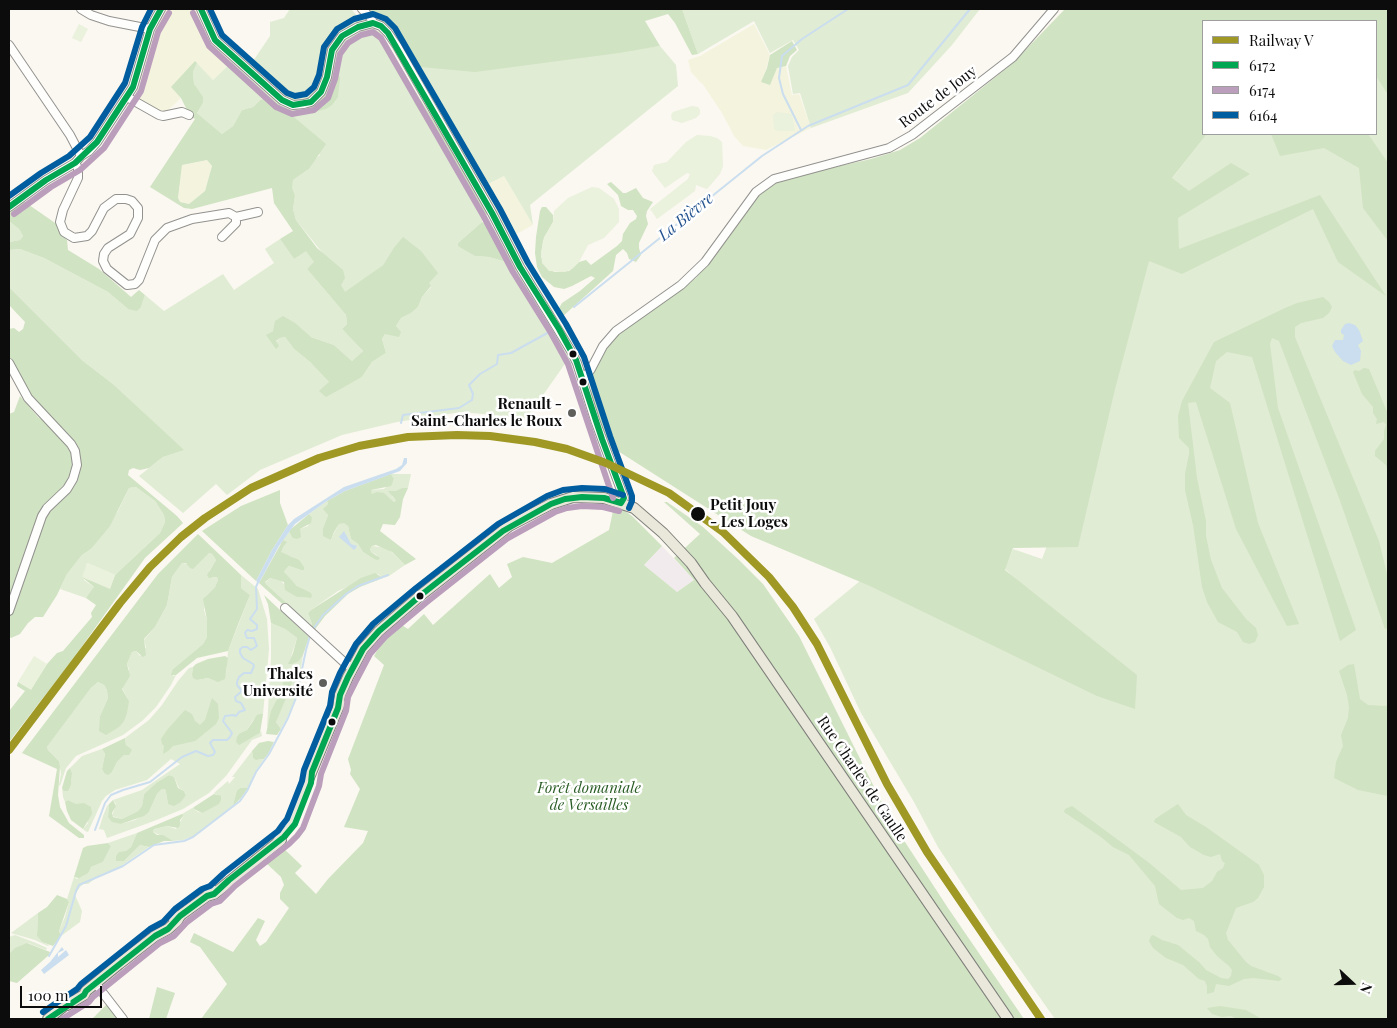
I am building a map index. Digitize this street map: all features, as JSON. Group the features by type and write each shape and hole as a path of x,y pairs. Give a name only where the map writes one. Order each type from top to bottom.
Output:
{"main road":[{"name":"Rue Charles de Gaulle","path":"48,1019 66,1005 74,1002 155,936 173,925 180,916 207,896 214,894 284,837 295,824 311,783 312,772 338,708 340,695 363,649 379,630 514,523 551,504 572,497 600,498 638,510 691,563 738,624 1008,1019"}],"street":[{"path":"81,9 91,15 109,21 150,29"},
{"path":"9,207 46,180 76,163 97,142 130,99 150,29 161,9"},
{"path":"201,9 215,40 282,100 292,105 311,102 321,92 327,77 332,50 342,36 358,26 373,23 381,26 388,33 492,212 520,267 571,351 625,505"},
{"path":"362,9 371,18 373,23"},
{"name":"Route de Jouy","path":"582,378 591,369 603,346 616,331 681,285 700,268 756,192 774,179 889,148 912,135 1013,56 1054,9"},
{"path":"9,45 70,135 81,156"},
{"path":"130,99 161,115 183,112 189,115"},
{"path":"76,163 78,178 62,210 60,222 64,232 74,238 86,236 92,230 104,208 116,199 132,201 138,208 138,218 130,234 108,248 104,254 103,261 107,269 127,285 135,284 139,280 155,240 167,228 192,219 229,213 236,217 258,212"},
{"path":"222,237 236,222 236,217"},
{"path":"9,363 28,398 72,444 77,465 67,488 47,508 42,516 9,611"},
{"path":"284,608 346,664 353,668"},
{"path":"96,984 123,1019"}],"shaded area":[{"path":"662,546 694,580 677,592 644,565"}],"green space":[{"path":"166,9 197,9 213,43 233,61 213,80 195,61 181,98 163,115 135,98 149,40"},
{"path":"290,9 351,9 360,19 381,33 414,89 411,93 414,103 483,215 482,222 458,243 475,256 489,257 513,264 569,358 527,418 461,412 397,422 342,435 260,470 227,495 216,484 183,513 139,476 163,457 183,450 113,384 83,361 9,287 9,250 20,249 44,258 108,292 128,309 141,307 145,295 164,311 223,274 234,290 274,263 265,249 280,239 294,259 306,250 315,263 307,269 346,315 347,324 342,329 363,351 352,361 334,345 311,337 273,331 268,334 276,342 280,338 285,337 294,349 310,362 329,382 350,383 362,377 372,362 386,353 382,339 385,334 400,332 396,326 401,318 418,307 422,297 431,287 393,249 383,265 345,293 325,256 296,220 293,209 295,196 291,188 293,180 309,169 320,155 296,120 270,97 260,100 253,107 242,110 233,126 222,134 197,113 203,103 194,84 193,72 197,63 213,80 233,61 249,67 270,36 270,22 284,18"},
{"path":"369,9 682,9 698,54 692,55 668,14 645,21 660,46 475,72 421,67 413,65 392,29"},
{"path":"682,9 980,9 952,45 908,93 811,128 800,93 793,94 788,66 792,57 799,50 793,40 770,53 754,21 698,54"},
{"path":"1065,9 1388,9 1388,95 1377,78 1377,20 1202,20 1202,135 1206,135 1172,178 1189,191 1231,163 1250,174 1178,218 1179,249 1320,195 1386,296 1338,262 1313,209 1182,274 1149,261 1115,389 1078,547 1013,548 1005,570 1137,675 1135,709 1097,696 870,586 751,536 607,444 591,394 593,374 609,342 696,278 757,197 763,192 778,182 800,175 871,159 900,150 920,138 1013,63"},
{"path":"79,24 88,29 81,42 72,38"},
{"path":"754,24 770,55 762,82 777,68 786,66 792,95 799,94 811,128 766,150 743,146 734,136 722,113 702,83 691,72 688,60 700,56"},
{"path":"792,41 797,50 790,56 786,66 777,68 770,85 761,82 770,55"},
{"path":"660,46 676,65 678,86 530,205 533,225 504,176 482,187 413,65 421,67 563,60"},
{"path":"195,61 197,63 193,72 194,84 203,97 203,103 197,113 222,134 233,126 242,110 253,107 260,100 270,97 326,144 309,169 293,180 292,188 295,196 293,209 296,220 317,248 343,270 345,278 341,285 345,292 383,265 403,237 421,251 438,273 429,283 431,286 422,297 418,307 401,318 396,326 401,332 399,337 385,334 382,339 386,353 372,362 362,377 326,397 319,391 329,382 310,362 294,349 285,337 276,341 279,346 276,349 266,335 273,331 275,321 283,316 295,323 311,337 334,345 352,361 363,351 342,329 347,324 346,315 307,269 314,262 306,251 294,259 280,239 293,231 274,203 272,188 192,209 184,208 150,187 195,119 187,114 181,98 171,87","holes":["207,160 212,166 205,191 189,204 180,202 178,198 182,165"]},
{"path":"331,63 335,65 340,78 338,97 326,109 314,112 300,110 299,107 316,101"},
{"path":"1377,77 1388,95 1388,1019 1055,1019 997,937 938,847 914,802 861,713 830,647 814,619 860,581 1065,626 1005,569 1013,549 1042,559 1064,501 1147,210 1206,135 1377,135"},
{"path":"414,89 490,212 486,215 483,215 414,103 411,93"},
{"path":"692,106 698,107 700,110 700,114 696,118 682,123 672,120 671,115 673,112"},
{"path":"777,112 792,114 795,131 778,131 774,129 773,115"},
{"path":"697,135 710,136 722,142 723,166 720,174 707,189 696,185 695,191 657,219 650,209 688,179 690,174 687,173 665,188 652,171 654,165 667,162 686,142"},
{"path":"1271,135 1369,135 1388,163 1388,241 1363,208 1359,168 1324,148 1280,156"},
{"path":"207,160 212,166 205,191 189,204 180,202 178,198 182,165"},
{"path":"504,176 533,225 511,237 482,187"},
{"path":"611,182 623,193 636,188 643,198 653,202 647,211 648,224 639,243 641,255 636,262 629,259 623,249 616,255 613,271 562,317 558,310 562,303 595,278 591,276 564,289 554,287 542,277 537,267 535,253 540,211 542,207 546,207 553,215 553,222 543,241 541,257 554,272 569,271 579,262 586,260 591,265 622,241 623,234 637,216 633,210 628,210 621,206 618,195 607,184"},
{"path":"592,187 599,188 614,199 619,209 619,222 604,238 588,245 579,262 572,269 565,272 549,271 542,263 541,252 544,237 553,222 554,211 568,198"},
{"path":"22,200 58,225 61,234 67,240 68,250 99,269 131,297 139,290 145,295 141,307 137,311 128,309 108,292 44,258 20,249 9,250 9,242 20,240 23,236 19,229 9,221 9,212"},
{"path":"9,221 19,229 23,236 20,240 9,242"},
{"path":"482,222 494,229 513,264 489,257 475,256 458,246 458,243"},
{"path":"9,287 83,361 113,384 184,450 163,457 149,468 140,470 133,468 129,470 128,475 183,523 145,558 70,663 9,742 9,711 25,691 17,686 18,682 31,689 47,664 57,653 63,651 92,617 91,613 96,605 86,598 94,587 82,577 110,588 115,575 160,533 165,522 164,515 155,501 136,487 129,488 110,526 91,549 82,555 67,574 57,595 43,617 35,617 20,634 11,638 9,636 9,618 47,515 68,491 79,453 72,438 36,403 9,357 9,329 14,328 19,332 23,329 25,322 9,305"},
{"path":"1323,297 1332,307 1329,313 1323,318 1301,323 1295,327 1295,337 1379,541 1388,578 1388,628 1385,629 1339,498 1279,341 1272,338 1270,344 1278,408 1356,630 1340,641 1252,357 1227,352 1216,361 1210,388 1230,403 1258,523 1299,624 1287,626 1236,529 1196,402 1188,403 1197,478 1206,521 1206,536 1211,560 1222,588 1246,619 1256,628 1258,635 1255,642 1249,644 1243,642 1237,632 1218,622 1207,602 1202,587 1193,525 1185,490 1185,474 1189,448 1179,438 1178,416 1182,401 1214,342 1297,303"},
{"path":"1364,368 1369,369 1388,414 1388,472 1386,465 1375,456 1375,451 1384,439 1386,425 1384,422 1376,424 1377,419 1373,413 1373,407 1362,394 1353,372"},
{"path":"20,396 38,417 64,437 72,453 74,466 72,476 48,504 9,601 9,414 14,412"},
{"path":"391,474 411,474 408,488 402,488 392,496 397,501 394,502 387,496 372,494 370,490 384,489 394,480"},
{"path":"391,474 394,479 391,486 371,490 372,494 377,492 384,493 394,502 396,501 395,499 388,491 408,488 403,499 400,517 395,525 383,524 380,531 416,559 405,565 392,552 376,545 370,549 371,552 380,558 378,560 363,552 358,544 351,539 348,526 344,523 339,524 331,540 323,536 323,528 328,515 323,509 328,504 327,501 345,491"},
{"path":"136,487 155,501 164,515 165,522 160,533 115,575 87,563 84,580 95,588 86,598 60,589 67,574 82,555 91,549 118,511 129,488"},
{"path":"280,490 280,503 288,525 256,581 202,531 241,506"},
{"path":"327,501 328,504 324,509 328,515 323,528 331,540 339,524 344,522 348,526 351,539 358,544 363,552 374,559 377,555 371,552 372,546 387,548 405,565 389,576 383,578 378,574 338,591 308,613 312,624 310,629 288,609 290,606 265,583 270,578 281,581 297,597 311,598 286,576 284,572 289,566 301,570 293,557 283,554 281,549 286,542 283,540 289,532 291,535 300,532 300,529 308,526 312,517 309,514"},
{"name":"Forêt domaniale de Versailles","path":"664,502 667,502 703,527 763,584 799,636 890,819 1024,1019 201,1019 227,984 200,947 190,942 194,933 233,952 258,918 265,921 256,940 260,946 266,942 289,908 280,899 280,893 284,885 281,877 264,861 282,847 302,866 295,873 316,894 363,843 368,831 344,827 360,789 350,774 351,770 348,759 384,665 374,656 378,649 373,645 397,622 408,629 424,614 433,625 490,574 499,588 512,577 507,564 523,557 552,563 609,530 614,506 632,516 662,546 644,565 677,592 694,580 674,558 700,534"},
{"path":"309,514 312,517 311,523 300,529 301,537 293,538 289,532 291,529"},
{"path":"198,534 241,575 241,588 250,595 228,651 197,658 176,675 171,675 173,669 203,644 207,637 207,620 203,599 215,587 218,580 217,577 209,578 207,575 216,560 212,554 209,553 193,569 186,563 182,563 172,577 167,605 155,627 144,639 146,655 143,657 136,651 132,652 127,664 130,676 122,689 129,701 124,721 119,727 106,735 99,731 100,716 108,698 104,685 98,682 91,688 47,747 59,761 58,795 60,807 69,823 84,835 84,838 79,838 49,816 57,769 22,753 158,574"},
{"path":"283,540 287,542 281,552 299,560 304,567 304,570 301,570 289,566 284,572 297,586 311,593 312,596 311,598 297,597 285,590 284,582 270,578 265,582 266,584 290,606 288,609 259,583"},
{"path":"209,553 216,560 209,571 212,578 217,577 218,580 215,587 206,596 204,610 207,620 207,637 203,644 173,669 173,676 176,675 171,685 156,707 142,721 123,735 76,756 66,768 60,786 59,761 47,747 91,688 98,682 104,685 108,698 100,716 129,701 122,688 129,669 127,664 132,652 136,651 140,656 146,647 144,640 155,627 167,605 172,577 182,563 188,564"},
{"path":"87,563 115,575 110,589 82,577"},
{"path":"375,573 383,578 348,594 325,616 313,632 310,629 312,624 308,613 311,610 361,578"},
{"path":"241,575 258,589 267,619 269,649 263,714 260,714 253,720 247,730 240,733 249,739 261,731 262,736 252,740 226,776 209,793 183,809 107,838 104,830 99,829 109,804 108,817 121,824 135,820 149,812 157,794 162,789 165,789 168,804 181,802 186,794 179,788 174,777 169,775 144,794 142,806 138,811 122,819 112,816 116,804 113,800 142,790 180,764 171,759 147,780 115,790 106,796 88,832 83,829 88,823 80,805 68,800 65,802 62,789 70,787 72,773 70,768 82,756 102,749 105,754 102,769 104,773 112,772 117,762 131,751 126,745 125,738 149,720 189,668 193,667 192,674 197,680 208,678 216,681 226,674 228,651 250,595 241,588"},
{"path":"264,595 309,637 299,661 288,664 297,638 285,629 271,623 268,604"},
{"path":"271,623 285,629 297,638 289,663 299,661 303,655 296,697 281,729 276,722 282,684 267,728"},
{"path":"34,656 47,664 31,690 18,682"},
{"path":"225,656 228,658 225,679 218,682 208,678 197,680 193,678 193,667 196,664 208,659"},
{"path":"1354,664 1360,699 1368,705 1386,706 1388,704 1388,796 1358,790 1334,778 1336,762 1343,746 1341,735 1348,718 1349,707 1339,671 1348,665"},
{"path":"294,670 291,686 276,722 281,729 277,735 266,734 271,711 281,691 284,679 288,671"},
{"path":"212,698 218,704 219,718 216,724 195,741 173,746 163,754 164,746 161,739 167,730 185,710 192,714 195,721 200,725 205,720"},
{"path":"263,714 260,733 239,745 236,742 237,737 240,733 247,730 257,715"},
{"path":"125,738 126,745 132,750 129,755 124,755 108,775 104,773 102,769 105,754 102,749"},
{"path":"274,742 264,759 256,760 253,758 252,751 259,743"},
{"path":"252,751 253,758 264,759 254,774 248,788 240,788 233,806 196,835 183,840 173,841 153,832 154,829 167,826 176,829 184,815 182,814 194,807 198,812 202,813 217,794 214,794 215,792 228,781 229,784 235,777 232,777"},
{"path":"70,768 72,773 71,785 68,791 64,791 62,788 67,771"},
{"path":"169,775 174,777 178,788 184,791 186,795 181,802 174,806 168,804 165,789 162,789 157,794 149,812 144,816 121,824 112,822 108,817 109,804 113,800 116,806 112,813 113,817 122,819 138,811 142,806 144,794"},
{"path":"240,788 248,788 233,806 237,791"},
{"path":"214,794 221,796 219,804 202,813 194,809 194,807"},
{"path":"68,800 76,804 84,803 91,807 92,814 83,829 71,820 65,802"},
{"path":"1178,804 1186,815 1259,865 1264,875 1264,887 1258,898 1253,902 1236,908 1226,933 1228,940 1246,962 1251,966 1278,976 1282,979 1279,981 1254,978 1244,979 1229,986 1216,984 1214,992 1207,994 1205,981 1199,979 1183,965 1166,958 1153,948 1149,941 1153,935 1178,945 1206,970 1221,978 1228,979 1231,976 1232,970 1210,947 1208,939 1196,931 1194,921 1189,918 1183,920 1177,918 1159,904 1155,886 1129,855 1113,847 1064,812 1065,809 1072,806 1148,862 1181,890 1203,888 1212,881 1225,863 1222,861 1220,854 1211,857 1204,855 1190,847 1181,837 1154,822 1155,819"},
{"path":"182,814 184,815 180,820 178,828 167,826 154,829 153,832 173,841 164,841 149,847 140,845 124,861 116,861 116,856 119,852 126,851 131,847 137,833"},
{"path":"137,833 131,847 126,851 124,861 140,845 149,847 117,869 80,887 75,895 82,911 80,922 61,936 59,931 65,917 69,902 67,899 74,877 77,879 91,867 103,862 111,846 108,843"},
{"path":"108,843 111,846 103,862 91,867 88,873 79,878 74,877 83,848"},
{"path":"57,895 67,899 69,902 59,931 61,936 53,946 42,942 37,936 38,913 47,907"},
{"path":"38,913 37,936 48,946 11,933"},
{"path":"15,935 47,948 46,950 28,943 10,953 9,963 9,937"},
{"path":"27,943 50,952 49,955 17,983 9,981 10,953 15,948"},
{"path":"157,987 175,993 166,1019 149,1019"},
{"path":"107,1004 119,1019 92,1019"},
{"path":"1220,1006 1246,1010 1260,1018 1271,1019 1222,1017 1212,1014 1207,1008"}],"water":[{"path":"1345,324 1355,325 1359,330 1363,341 1358,345 1361,351 1360,361 1351,365 1343,361 1332,346 1335,340 1343,340 1344,335 1341,333 1341,330"},
{"path":"404,458 407,458 407,463 400,471 345,491 327,501 295,524 279,546 259,583 256,581 272,550 294,519 344,487 396,469 402,465"},
{"path":"344,531 351,544 357,546 354,550 339,537"},
{"path":"62,947 64,950 58,953 58,957 66,950 69,955 44,974 41,970"}],"waterway":[{"name":"La Bièvre","path":"801,130 783,94 779,78 782,56 802,39 848,9"},
{"name":"La Bièvre","path":"574,307 762,156 808,126 908,85 970,9"},
{"name":"La Bièvre","path":"401,423 403,415 459,408 472,400 473,394 469,385 480,374 497,364 498,355 511,353 551,331"},
{"path":"313,629 323,615 346,594 358,586 388,575"},
{"name":"La Bièvre","path":"95,830 105,803 111,795 150,782 182,757 196,751 208,756 213,755 215,752 210,743 213,740 227,740 230,737 232,733 223,721 225,716 236,716 239,712 245,710 241,703 236,701 235,697 242,691 237,682 244,673 251,673 254,666 243,658 240,649 247,647 251,650 257,646 254,638 247,638 245,633 247,630 257,629 257,625 250,619 257,609 256,587 259,580"},
{"path":"49,956 66,926 79,885 123,866 154,845 184,841 193,837 240,801 256,772 269,754 288,718 296,698 310,636"}],"rail line":[{"name":"V","path":"9,750 120,603 150,567 181,537 205,518 251,488 319,458 359,446 408,437 490,436 535,442 567,449 606,463 669,493 723,532 769,577 793,607 817,644 887,784 927,852 1041,1019"}],"transit line":[{"name":"6164","path":"9,196 69,156 90,137 125,83 142,27 151,9"},
{"name":"6172","path":"9,207 46,180 75,163 97,142 133,87 150,29 161,9"},
{"name":"6172","path":"201,9 215,40 282,100 293,105 311,102 321,92 327,77 332,50 342,36 358,27 373,23 381,26 388,33 492,213 520,267 576,360 624,498 621,503"},
{"name":"6164","path":"210,9 222,35 287,93 295,96 306,94 314,87 319,75 324,47 337,29 354,19 373,14 386,19 395,28 500,209 528,263 584,357 632,496 629,508"},
{"name":"6174","path":"14,214 51,187 80,170 104,148 141,91 158,32 169,13"},
{"name":"6174","path":"193,13 209,46 276,107 292,114 314,110 328,98 335,79 340,54 348,43 361,35 373,32 381,38 484,217 513,272 568,364 613,498"},
{"name":"6164","path":"43,1012 77,989 150,929 163,922 175,909 202,889 210,886 278,831 287,819 302,781 304,770 330,706 332,692 340,673 356,644 373,624 498,524 547,496 563,490 582,488 605,489 623,495"},
{"name":"6172","path":"48,1019 84,995 86,991 155,936 168,929 180,916 207,896 214,894 290,830 295,824 311,783 312,772 338,708 340,695 348,677 363,649 379,631 421,595 503,531 551,504 565,499 582,497 604,498 621,503"},
{"name":"6174","path":"62,1019 89,1002 160,943 174,936 187,922 211,904 220,901 235,886 297,836 303,828 319,786 321,774 346,711 348,697 370,654 385,637 508,538 555,512 582,506 603,507 619,511"}],"place":[{"name":"Renault - Saint-Charles le Roux","path":"572,413"},
{"name":"Petit Jouy - Les Loges","path":"698,514"},
{"name":"Thales Université","path":"323,683"}]}
